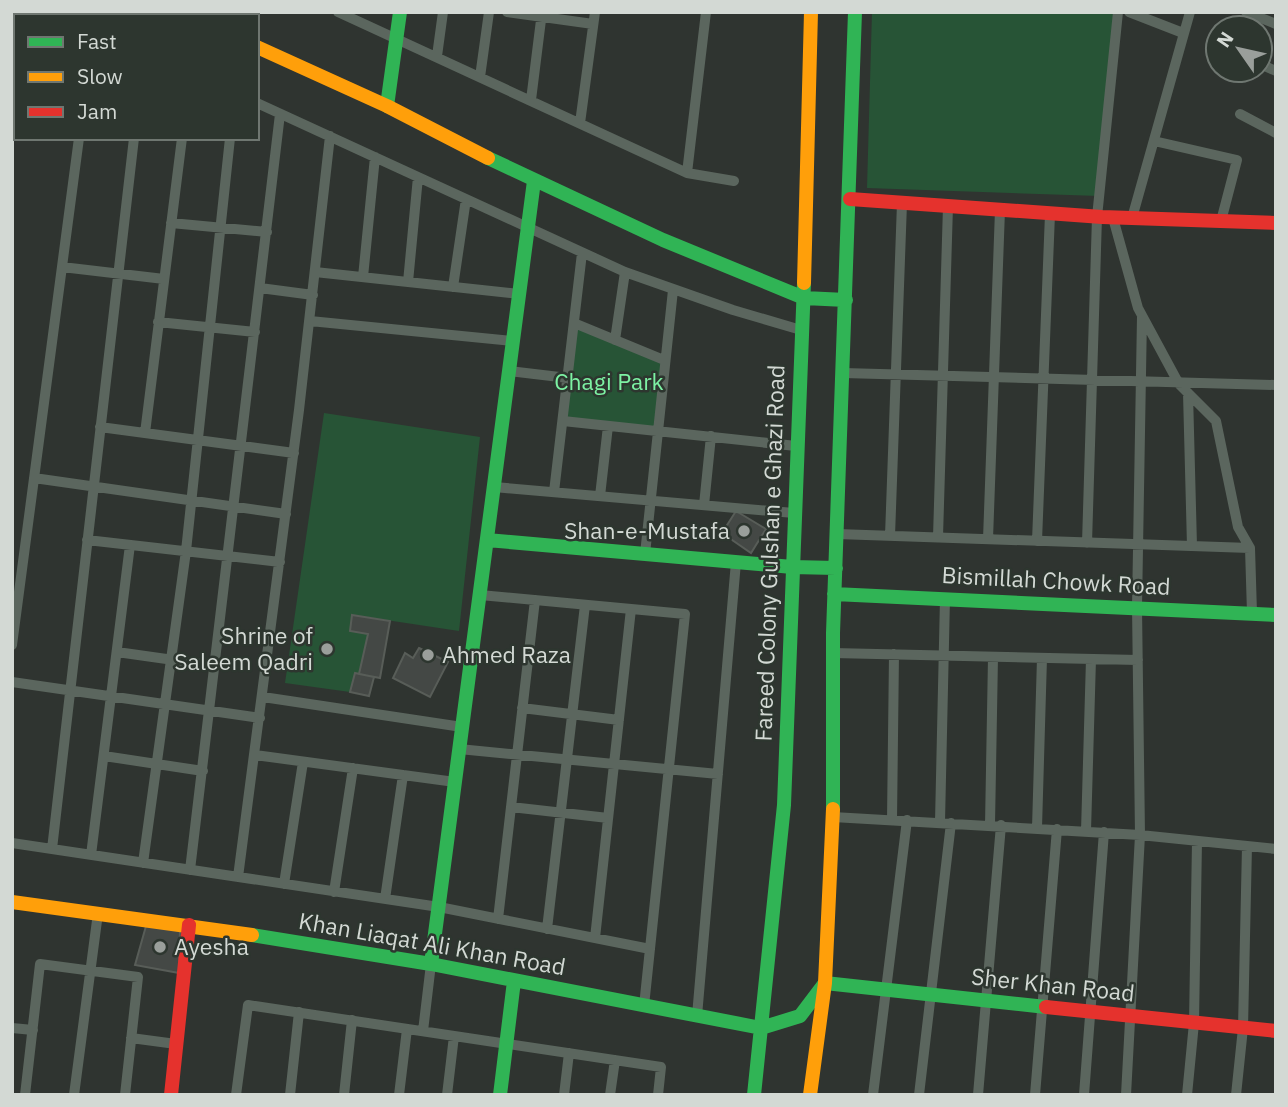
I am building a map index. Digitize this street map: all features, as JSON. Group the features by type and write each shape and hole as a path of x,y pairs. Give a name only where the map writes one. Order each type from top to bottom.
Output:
{"street":[{"path":"338,12 687,173 734,181"},
{"path":"387,106 400,12"},
{"path":"437,56 443,12"},
{"path":"480,77 489,12"},
{"path":"507,12 594,18 580,123"},
{"path":"687,173 706,12"},
{"name":"Fareed Colony Gulshan e Ghazi Road","path":"754,1095 784,805 796,446 804,298 811,12"},
{"path":"810,1095 825,983 833,817 834,594 855,12"},
{"path":"1087,543 1097,217 1118,12"},
{"path":"1129,12 1183,33"},
{"path":"1132,218 1190,12"},
{"path":"1246,12 1276,24"},
{"path":"531,100 542,15"},
{"path":"259,48 387,106 534,181 663,240 804,298 846,300"},
{"path":"259,104 625,271 673,290 801,330"},
{"path":"191,870 280,114"},
{"path":"1240,114 1276,133"},
{"path":"238,877 294,453 330,136"},
{"path":"12,645 79,140"},
{"path":"52,849 134,140"},
{"path":"145,433 182,140"},
{"path":"143,863 186,551 230,140"},
{"path":"1154,141 1237,160 1221,221"},
{"path":"363,277 375,157"},
{"path":"408,282 418,177"},
{"path":"423,1031 534,181"},
{"path":"453,287 466,199"},
{"path":"850,199 1113,218 1276,223"},
{"path":"890,536 902,203"},
{"path":"938,537 948,206"},
{"path":"988,539 1000,210"},
{"path":"1037,541 1050,214"},
{"path":"1113,218 1142,316 1179,384 1216,421 1238,527 1250,548 1252,613"},
{"path":"171,223 267,232"},
{"path":"554,492 582,253"},
{"path":"62,267 164,279"},
{"path":"615,340 625,271"},
{"path":"315,272 519,294"},
{"path":"260,288 313,295"},
{"path":"645,554 673,290"},
{"path":"1126,1095 1140,835 1138,545 1142,316"},
{"path":"310,321 513,341"},
{"path":"158,322 255,332"},
{"path":"574,323 664,360"},
{"path":"509,371 568,378"},
{"path":"843,373 1276,385"},
{"path":"1188,393 1192,546"},
{"path":"563,421 796,446"},
{"path":"600,496 608,426"},
{"path":"100,427 294,453"},
{"path":"704,505 710,436"},
{"path":"34,478 286,514"},
{"path":"494,487 794,513"},
{"path":"837,534 1250,548"},
{"path":"87,540 280,562"},
{"path":"487,540 792,567 835,568"},
{"path":"91,855 130,545"},
{"path":"697,1016 736,562"},
{"name":"Bismillah Chowk Road","path":"834,594 1276,615"},
{"path":"480,595 685,614 644,1006"},
{"path":"919,1095 946,822 946,598"},
{"path":"498,919 535,600"},
{"path":"547,929 585,605"},
{"path":"595,938 631,610"},
{"path":"117,652 216,666"},
{"path":"833,653 1138,660"},
{"path":"892,820 894,654"},
{"path":"978,1095 996,825 993,657"},
{"path":"1037,828 1042,658"},
{"path":"1086,831 1091,659"},
{"path":"12,682 260,718"},
{"path":"263,697 463,727"},
{"path":"522,708 619,720"},
{"path":"459,749 718,774"},
{"path":"255,755 455,782"},
{"path":"104,756 203,771"},
{"path":"284,884 303,762"},
{"path":"334,892 353,768"},
{"path":"385,899 403,775"},
{"path":"511,807 608,818"},
{"path":"833,817 1104,832 1276,849"},
{"path":"873,1095 907,820"},
{"path":"1035,1095 1057,829"},
{"path":"1084,1095 1104,832"},
{"path":"1187,1095 1194,1023 1197,841"},
{"path":"12,843 439,907 650,948"},
{"path":"1237,1095 1242,1028 1247,846"},
{"name":"Khan Liaqat Ali Khan Road","path":"12,902 189,925 431,964 761,1028 800,1016 825,983"},
{"path":"74,1095 98,913"},
{"path":"171,1095 189,925"},
{"path":"25,1095 40,964 138,977 125,1095"},
{"path":"500,1095 514,981"},
{"name":"Sher Khan Road","path":"825,983 1276,1031"},
{"path":"236,1095 248,1004 661,1067 658,1095"},
{"path":"290,1095 299,1013"},
{"path":"344,1095 352,1020"},
{"path":"12,1028 33,1030"},
{"path":"399,1095 407,1029"},
{"path":"447,1095 454,1036"},
{"path":"131,1038 176,1044"},
{"path":"564,1095 569,1053"},
{"path":"610,1095 615,1060"}],"green space":[{"path":"872,12 1118,12 1099,196 867,188"},
{"name":"Chagi Park","path":"574,323 664,360 657,430 563,421"},
{"path":"324,413 480,437 459,631 353,615 350,631 368,634 359,674 355,673 350,692 285,683"}],"building":[{"name":"Shan-e-Mustafa","path":"736,511 766,529 751,553 722,533"},
{"path":"352,615 390,621 380,678 359,674 368,634 350,631"},
{"path":"419,648 448,662 430,697 393,678 405,653 413,658"},
{"path":"355,673 374,677 369,696 350,692"},
{"name":"Ayesha","path":"146,926 180,928 179,973 135,965"}],"traffic: fast":[{"path":"179,12 183,14"},
{"path":"387,106 400,12"},
{"path":"833,809 833,633 855,12"},
{"path":"488,158 663,240 804,298 846,300"},
{"path":"431,964 534,181"},
{"path":"754,1095 784,805 804,283"},
{"path":"487,540 792,567 836,568"},
{"path":"834,594 1276,615"},
{"path":"252,935 431,964 761,1028 800,1016 825,983 1046,1007"},
{"path":"500,1095 514,981"}],"traffic: slow":[{"path":"804,283 811,12"},
{"path":"259,48 387,106 488,158"},
{"path":"810,1095 825,983 833,809"},
{"path":"12,902 252,935"}],"traffic: jam":[{"path":"850,199 1102,217 1276,223"},
{"path":"171,1095 189,925"},
{"path":"1046,1007 1276,1031"}],"place":[{"name":"Shan-e-Mustafa","path":"744,531"},
{"name":"Shrine of Saleem Qadri","path":"327,649"},
{"name":"Ahmed Raza","path":"428,655"},
{"name":"Ayesha","path":"160,947"}]}
